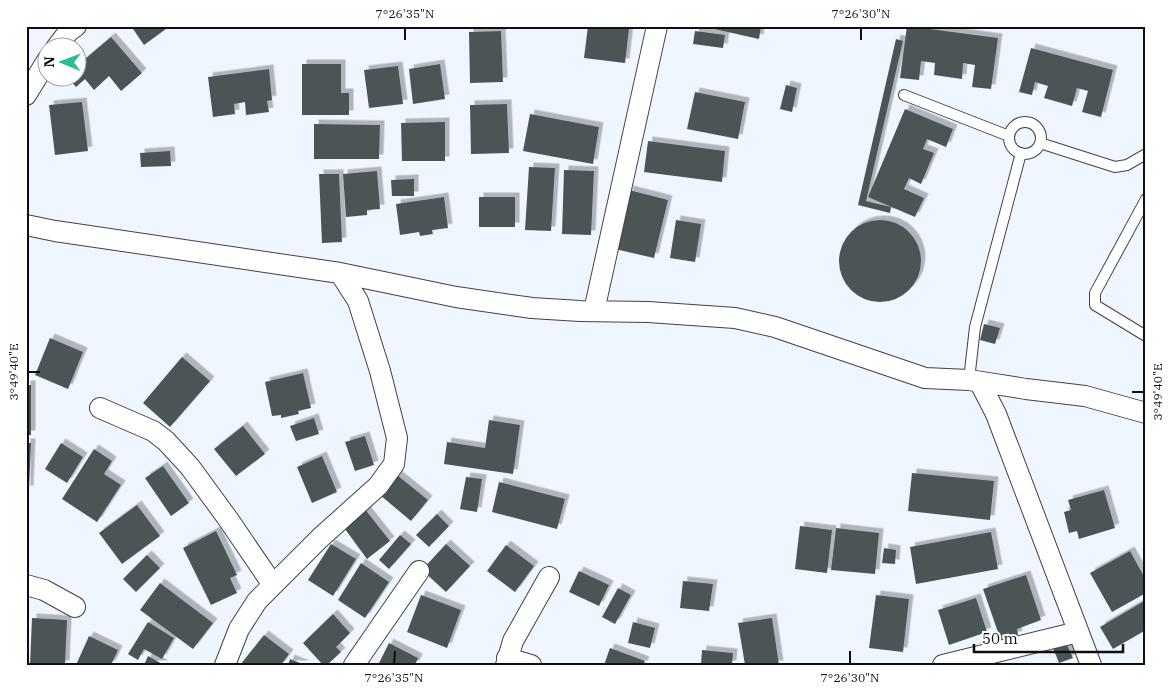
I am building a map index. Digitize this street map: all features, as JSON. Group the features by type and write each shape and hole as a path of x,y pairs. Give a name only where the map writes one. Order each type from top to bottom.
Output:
{"street":[{"path":"64,38 76,26"},
{"path":"594,311 657,26"},
{"path":"26,95 38,75"},
{"path":"26,225 105,239 340,274 456,297 532,308 648,312 735,318 775,327 925,378 974,382 1085,396 1146,413"},
{"path":"225,665 239,628 257,601 320,538 378,486 394,464 397,438 380,372 358,301 340,274"},
{"path":"974,382 996,414 1091,665"},
{"path":"100,408 153,431 166,441 190,468 228,518 273,585"},
{"path":"354,665 419,571"},
{"path":"531,665 507,662 513,640 549,577"},
{"path":"26,585 44,590 75,607"},
{"path":"943,665 1078,632"}],"lane":[{"path":"904,95 1009,136"},
{"path":"1026,122 1032,123 1040,132 1040,144 1032,152 1021,153 1014,150 1010,144 1009,136 1015,125 1026,122"},
{"path":"1040,144 1114,167 1127,165 1146,154"},
{"path":"974,382 975,327 1021,153"},
{"path":"1146,198 1095,293 1094,299 1095,305 1146,336"}],"building":[{"path":"131,26 170,26 144,45"},
{"path":"588,26 629,29 625,63 584,58"},
{"path":"701,26 761,26 759,39"},
{"path":"907,26 998,38 991,89 972,87 975,65 963,63 962,79 934,75 935,63 921,61 919,80 900,78"},
{"path":"501,31 503,82 470,83 469,32"},
{"path":"695,31 725,35 723,48 693,44"},
{"path":"111,37 142,73 121,91 109,76 94,90 88,83 88,57"},
{"path":"896,39 903,41 866,201 891,207 890,213 858,205"},
{"path":"1031,48 1113,70 1101,117 1082,112 1088,91 1077,88 1072,106 1044,98 1048,86 1035,82 1032,95 1019,92"},
{"path":"302,64 341,64 341,93 349,93 349,115 302,115"},
{"path":"440,64 445,99 413,104 409,69"},
{"path":"398,66 403,104 369,108 364,70"},
{"path":"269,69 272,100 267,101 269,112 246,115 245,102 234,104 235,114 213,117 208,77"},
{"path":"786,85 797,88 792,112 780,109"},
{"path":"695,92 745,102 738,139 687,129"},
{"path":"82,102 88,151 55,155 49,105"},
{"path":"507,104 509,153 471,154 470,105"},
{"path":"905,109 953,129 946,147 927,139 923,149 934,153 921,184 909,178 904,189 924,198 915,217 868,197"},
{"path":"530,114 599,127 593,164 523,151"},
{"path":"445,122 445,161 402,161 401,123"},
{"path":"314,124 380,125 379,159 314,159"},
{"path":"648,141 725,151 722,182 644,172"},
{"path":"170,151 171,166 141,167 140,153"},
{"path":"529,167 555,168 551,231 525,230"},
{"path":"564,170 594,171 591,235 562,234"},
{"path":"377,171 380,209 367,210 367,215 346,217 343,174"},
{"path":"319,174 339,174 342,242 322,243"},
{"path":"414,179 414,196 392,196 391,180"},
{"path":"629,190 668,200 654,258 615,249"},
{"path":"444,197 448,228 432,230 433,234 420,236 419,232 400,235 396,204"},
{"path":"479,197 515,197 515,227 479,227"},
{"path":"676,220 701,224 695,262 670,258"},
{"path":"880,220 896,223 909,232 918,245 921,261 918,277 909,290 896,299 880,302 864,299 851,290 842,277 839,261 842,245 851,232 864,223"},
{"path":"984,324 1000,328 995,344 980,340"},
{"path":"50,338 83,352 68,389 35,375"},
{"path":"182,357 210,381 170,427 143,403"},
{"path":"303,373 311,408 298,411 299,414 281,418 281,415 272,416 265,382"},
{"path":"26,385 31,385 31,435 26,435"},
{"path":"314,418 319,434 296,441 290,426"},
{"path":"489,420 520,425 513,474 444,464 447,442 485,448"},
{"path":"243,426 265,454 236,476 214,449"},
{"path":"365,436 374,465 355,471 345,442"},
{"path":"26,443 31,443 29,490 26,490"},
{"path":"61,443 83,457 67,483 45,469"},
{"path":"94,449 112,461 104,474 121,485 97,522 62,499"},
{"path":"322,456 337,492 312,503 297,467"},
{"path":"163,466 189,503 171,516 145,478"},
{"path":"912,473 994,481 990,520 908,511"},
{"path":"397,475 428,500 411,521 380,495"},
{"path":"466,477 482,479 477,512 460,509"},
{"path":"499,482 565,499 557,529 492,512"},
{"path":"1104,490 1115,528 1079,539 1077,531 1069,533 1064,512 1071,510 1068,500"},
{"path":"137,505 160,536 122,564 99,533"},
{"path":"364,508 390,541 367,559 342,525"},
{"path":"437,514 449,526 429,547 416,535"},
{"path":"800,526 832,530 827,573 795,569"},
{"path":"836,528 879,533 875,574 831,570"},
{"path":"216,531 237,575 230,578 237,593 211,605 183,548"},
{"path":"991,532 998,569 916,584 910,547"},
{"path":"400,535 411,544 389,569 379,560"},
{"path":"331,544 356,559 333,596 308,580"},
{"path":"446,544 470,566 446,592 422,570"},
{"path":"506,545 534,566 515,592 487,571"},
{"path":"884,548 896,550 895,564 882,563"},
{"path":"1130,551 1146,580 1146,593 1112,612 1090,573"},
{"path":"147,555 160,568 136,592 123,579"},
{"path":"361,563 389,582 365,618 338,600"},
{"path":"579,571 609,585 599,606 569,592"},
{"path":"1026,575 1041,620 1017,629 1018,635 1001,641 983,589"},
{"path":"683,581 713,584 709,611 680,608"},
{"path":"160,583 213,623 193,649 140,610"},
{"path":"618,588 631,595 615,624 602,617"},
{"path":"421,595 461,610 447,648 407,632"},
{"path":"876,595 909,599 903,652 869,648"},
{"path":"976,598 987,632 949,645 938,610"},
{"path":"1146,600 1146,630 1113,649 1100,627"},
{"path":"333,614 350,633 336,647 341,652 327,665 323,665 303,643"},
{"path":"32,618 67,620 65,665 30,665"},
{"path":"772,618 779,665 745,665 738,623"},
{"path":"148,622 174,638 162,659 144,649 138,660 128,654"},
{"path":"633,622 655,628 650,648 628,643"},
{"path":"264,635 289,654 281,665 240,665"},
{"path":"89,636 118,650 111,665 76,665"},
{"path":"389,643 418,658 415,665 378,665"},
{"path":"1066,643 1073,658 1059,663 1053,648"},
{"path":"610,648 645,661 643,665 604,665"},
{"path":"702,650 733,653 732,665 701,665"},
{"path":"148,656 164,665 144,665"},
{"path":"290,659 305,665 288,665"}]}
